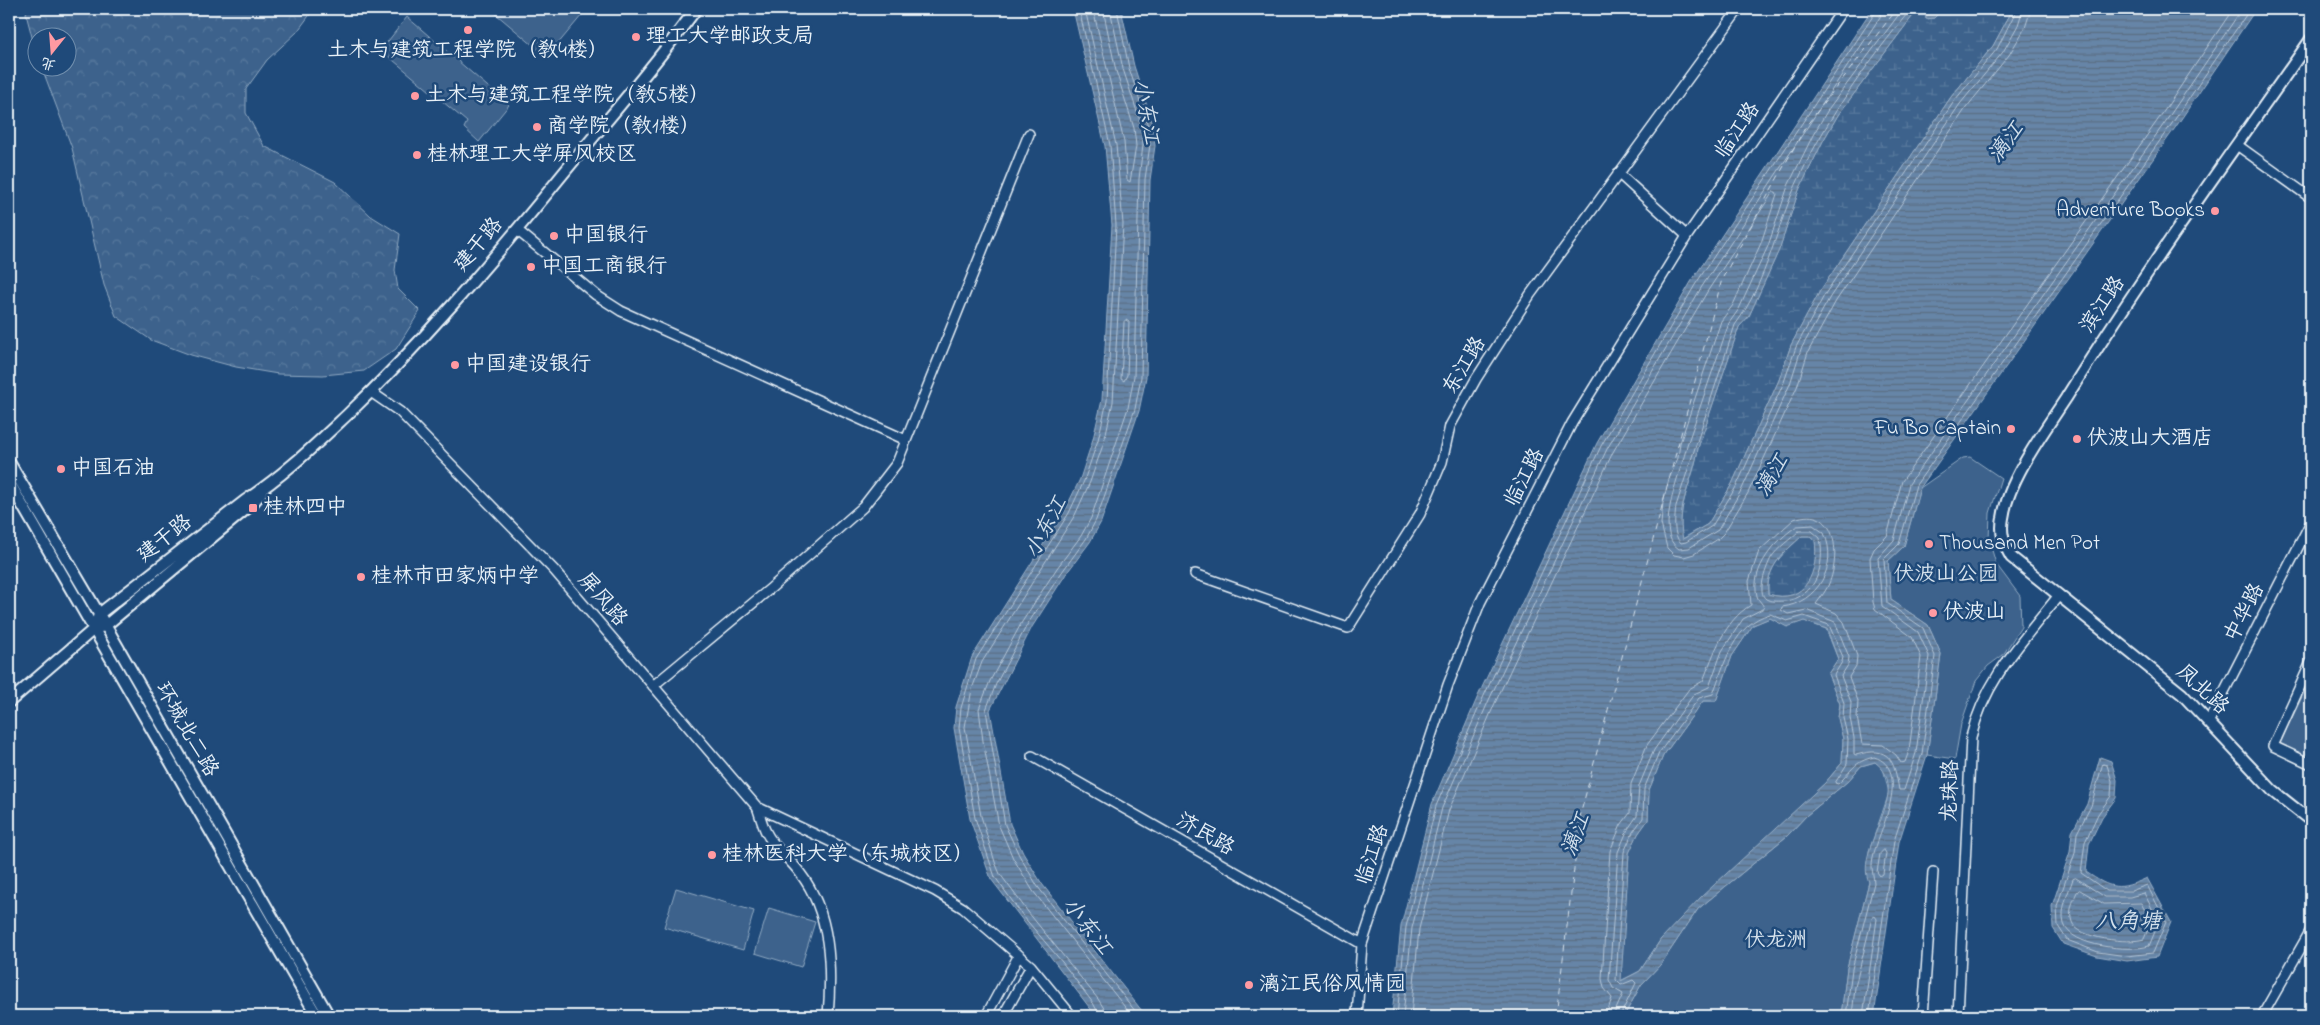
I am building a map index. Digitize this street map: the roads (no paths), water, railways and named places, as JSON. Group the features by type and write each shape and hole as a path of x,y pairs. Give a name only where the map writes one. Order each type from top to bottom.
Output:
{"main road":[{"name":"建干路","path":"9,702 251,505 268,486 324,437 371,392 444,316 517,230 633,91 696,9"},
{"name":"滨江路","path":"2059,595 2011,557 2004,544 2002,532 2007,502 2029,456 2114,321 2311,39"},
{"path":"9,462 99,614 100,627"},
{"name":"环城北二路","path":"9,482 100,627 329,1016"},
{"name":"建干路","path":"99,614 246,500 268,486"},
{"name":"凤北路","path":"2059,595 2182,694 2273,791 2311,821"},
{"name":"环城北二路","path":"100,627 317,1016"}],"street":[{"name":"东江路","path":"1196,574 1348,628 1420,514 1442,462 1450,426 1476,379 1530,296 1739,9"},
{"name":"临江路","path":"1357,1016 1362,944 1448,686 1480,603 1572,423 1687,236 1840,10"},
{"path":"653,686 771,588 863,507 897,463 1029,134"},
{"path":"2237,145 2311,198"},
{"path":"1618,173 1687,236"},
{"path":"517,230 596,296 621,311 906,440"},
{"name":"屏风路","path":"371,392 400,412 554,570 757,806 766,833 800,872 814,894 823,918 830,970 828,1016"},
{"name":"中华路","path":"2209,721 2311,522"},
{"name":"龙珠路","path":"1958,1016 1971,737 1977,712 1986,692 2001,668 2059,595"},
{"path":"2311,662 2273,746 2311,764"},
{"name":"济民路","path":"1032,756 1362,944"},
{"path":"757,806 935,891 963,908 1031,966 1072,1016"},
{"path":"1923,1016 1933,872"},
{"path":"2262,1016 2311,930"},
{"path":"986,1016 1018,955"},
{"path":"1003,1016 1031,966"}],"water":[{"name":"小东江","path":"1073,9 1121,9 1134,66 1153,125 1155,146 1150,180 1146,377 1139,411 1101,522 1090,542 1066,574 1032,627 990,710 1010,824 1023,853 1042,884 1146,1016 1096,1016 991,879 970,819 954,728 956,707 972,657 1065,510 1080,479 1093,439 1102,400 1112,225 1105,146"},
{"name":"漓江","path":"1872,9 1918,9 1838,115 1799,190 1779,250 1749,316 1739,327 1698,448 1681,515 1683,539 1708,524 1732,484 1779,380 1791,345 1820,291 1951,97 1993,46 2013,9 2256,9 2175,128 1920,488 1904,546 1888,561 1891,600 1928,625 1941,654 1927,755 1899,842 1874,1016 1841,1016 1847,968 1869,882 1866,868 1869,853 1886,804 1888,788 1885,774 1875,762 1861,766 1848,781 1807,815 1787,836 1698,909 1661,964 1641,985 1624,1016 1392,1016 1401,926 1432,804 1478,696 1597,443 1691,282","holes":["1802,536 1810,536 1815,540 1815,563 1807,583 1801,590 1792,595 1768,594 1770,576 1777,561","1770,618 1787,627 1804,621 1827,629 1838,659 1828,674 1840,704 1838,718 1843,739 1842,763 1825,783 1701,897 1661,939 1640,971 1621,981 1629,853 1638,834 1648,820 1649,790 1663,756 1703,701 1716,701 1732,656 1753,625"]},
{"path":"1925,9 1943,9 1934,18 1926,19"},
{"name":"八角塘","path":"2100,757 2111,761 2117,780 2116,798 2102,817 2089,844 2086,872 2102,882 2115,886 2129,885 2147,878 2171,922 2157,957 2127,961 2097,956 2063,944 2053,928 2052,906 2070,852 2072,832 2087,804"}],"place":[{"name":"土木与建筑工程学院（教4楼）","path":"468,30"},
{"name":"理工大学邮政支局","path":"636,37"},
{"name":"土木与建筑工程学院（教5楼）","path":"415,96"},
{"name":"商学院（教1楼）","path":"537,127"},
{"name":"桂林理工大学屏风校区","path":"417,155"},
{"name":"Adventure Books","path":"2215,211"},
{"name":"中国银行","path":"554,236"},
{"name":"中国工商银行","path":"531,267"},
{"name":"中国建设银行","path":"455,365"},
{"name":"Fu Bo Captain","path":"2011,429"},
{"name":"伏波山大酒店","path":"2077,439"},
{"name":"中国石油","path":"61,469"},
{"name":"桂林四中","path":"253,508"},
{"name":"Thousand Men Pot","path":"1929,544"},
{"name":"桂林市田家炳中学","path":"361,577"},
{"name":"伏波山","path":"1933,613"},
{"name":"桂林医科大学（东城校区）","path":"712,855"},
{"name":"漓江民俗风情园","path":"1249,985"}],"park label":[{"name":"伏波山公园","path":"1946,575"},
{"name":"伏龙洲","path":"1776,941"}]}
